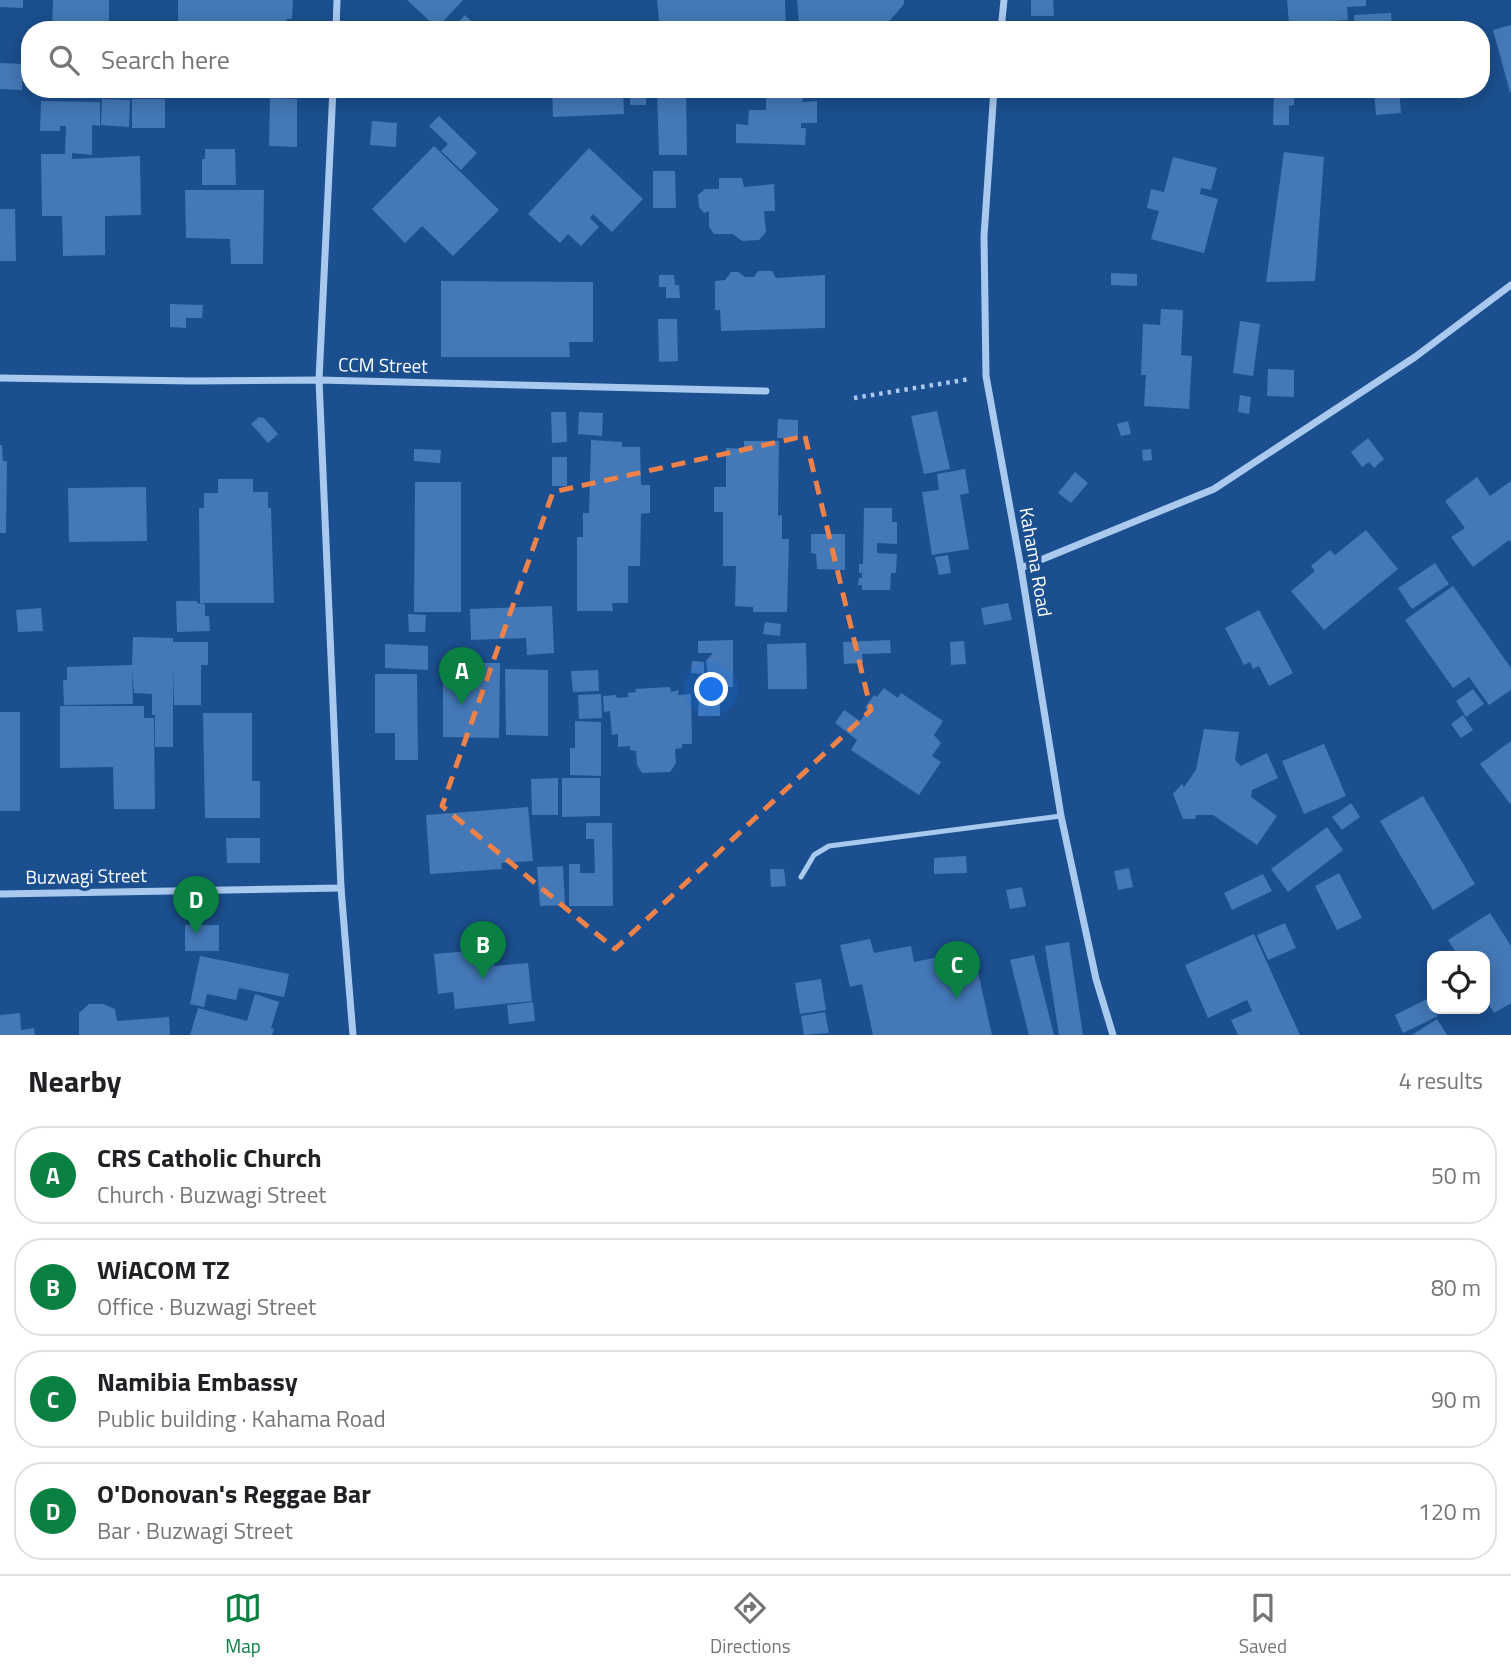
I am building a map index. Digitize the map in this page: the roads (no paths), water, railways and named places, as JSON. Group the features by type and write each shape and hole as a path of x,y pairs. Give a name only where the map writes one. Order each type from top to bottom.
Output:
{"street":[{"path":"336,21 337,0"},
{"path":"1002,21 1004,0"},
{"path":"333,98 319,380 341,888 353,1035"},
{"name":"Kahama Road","path":"993,98 984,236 986,376 1021,568 1061,816 1097,979 1113,1035"},
{"path":"1021,568 1214,489 1415,358 1511,285"},
{"name":"CCM Street","path":"0,378 319,380 766,391"},
{"name":"Buzwagi Street","path":"0,894 341,888"}],"lane":[{"path":"801,877 814,855 829,846 1061,816"}],"place":[{"name":"CRS Catholic Church","path":"462,705"},
{"name":"O'Donovan's Reggae Bar","path":"196,934"},
{"name":"WiACOM TZ","path":"483,979"},
{"name":"Namibia Embassy","path":"957,999"}]}
